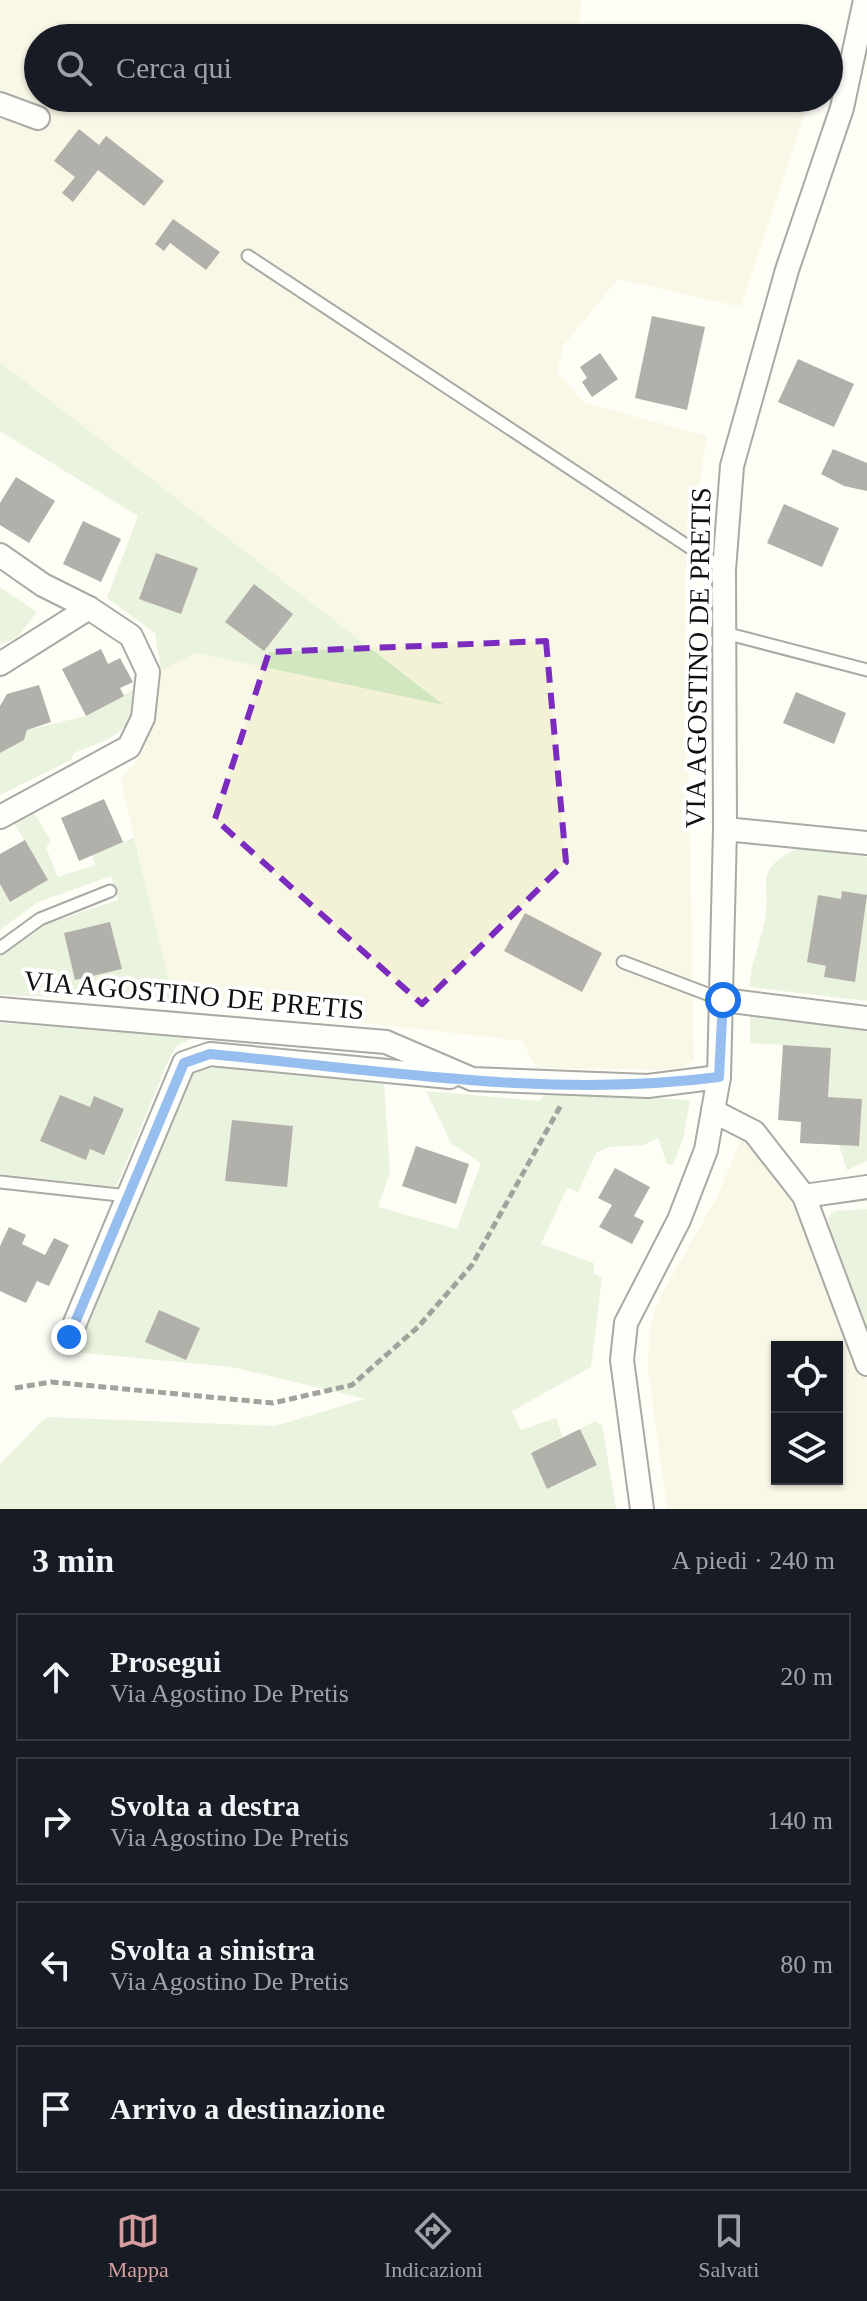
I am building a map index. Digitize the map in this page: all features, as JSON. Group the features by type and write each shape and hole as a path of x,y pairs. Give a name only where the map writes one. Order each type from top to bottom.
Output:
{"street":[{"name":"VIA AGOSTINO DE PRETIS","path":"843,103 865,0"},
{"path":"0,104 38,118"},
{"name":"VIA AGOSTINO DE PRETIS","path":"642,1509 622,1360 626,1323 679,1220 706,1150 719,1077 725,829 724,570 732,466 787,270 841,112"},
{"path":"0,555 43,585 89,608 131,636 148,672 143,718 129,747 0,817"},
{"path":"0,664 89,608"},
{"path":"725,829 867,843"},
{"path":"723,1000 867,1018"},
{"name":"VIA AGOSTINO DE PRETIS","path":"0,1009 386,1042 472,1079"},
{"name":"VIA AGOSTINO DE PRETIS","path":"69,1337 184,1063 210,1054 472,1079 648,1086 719,1077"},
{"path":"713,1111 754,1132 804,1196 867,1364"},
{"path":"804,1196 867,1187"}],"lane":[{"path":"248,256 724,570"},
{"path":"725,633 867,670"},
{"path":"0,948 40,919 110,891"},
{"path":"623,962 723,1000"},
{"path":"0,1182 128,1196"}],"path":[{"path":"15,1388 51,1382 273,1403 352,1385 418,1327 472,1265 573,1083"}],"highlighted area":[{"path":"546,641 566,862 422,1004 215,819 269,652"}],"green space":[{"path":"0,0 581,0 579,24 24,24 24,112 805,113 741,307 618,279 563,346 557,373 585,403 707,436 685,577 694,1060 678,1070 537,1068 522,1041 174,1001 121,781 144,750 156,717 161,670 197,653 442,703 0,362"},
{"path":"0,362 444,705 197,653 161,670 155,633 107,598 138,516 0,431"},
{"path":"0,587 37,612 17,638 0,644"},
{"path":"136,688 130,716 119,732 74,753 71,760 0,795 0,753 24,740 27,730 86,716"},
{"path":"34,813 51,841 46,848 58,877 95,865 92,854 134,838 174,1001 0,995 0,956 47,924 118,900 111,876 38,902 0,930 0,884 11,902 48,880 14,823"},
{"path":"800,847 867,857 867,1001 750,987 764,925 768,872 784,856"},
{"path":"750,1016 867,1027 867,1161 847,1170 839,1145 859,1146 862,1100 828,1097 831,1048 750,1043"},
{"path":"0,1023 196,1036 177,1046 170,1057 116,1187 0,1174"},
{"path":"209,1066 384,1084 390,1173 378,1207 457,1229 481,1163 451,1143 426,1091 540,1101 545,1093 690,1100 683,1139 673,1165 667,1164 658,1138 643,1145 608,1147 596,1153 578,1192 567,1188 541,1244 594,1263 594,1274 602,1277 591,1367 512,1411 521,1430 556,1418 563,1437 531,1453 548,1489 597,1465 580,1429 595,1421 602,1425 616,1509 0,1509 0,1464 46,1417 275,1426 365,1399 232,1367 74,1352 179,1089 190,1073"},
{"path":"741,1139 751,1142 801,1206 867,1369 867,1509 667,1509 648,1369 650,1325 661,1296 718,1195"},
{"path":"867,1209 867,1336 832,1240 828,1218 834,1211"}],"building":[{"path":"79,129 99,145 106,136 164,181 144,206 98,170 73,202 62,193 75,177 54,161"},
{"path":"173,219 220,252 206,270 170,243 164,251 155,244"},
{"path":"652,316 705,327 687,410 635,398"},
{"path":"600,353 618,379 592,397 582,382 587,378 580,367"},
{"path":"798,359 854,384 834,427 778,402"},
{"path":"833,449 867,463 867,491 844,486 821,474"},
{"path":"16,477 55,501 29,543 0,525 0,503"},
{"path":"784,504 839,528 822,567 767,543"},
{"path":"83,521 121,539 101,582 63,564"},
{"path":"156,553 198,568 181,614 139,599"},
{"path":"254,584 293,614 264,651 225,622"},
{"path":"101,649 108,664 120,658 133,682 120,688 124,696 86,716 62,669"},
{"path":"39,685 51,722 27,730 24,740 0,753 0,706 7,694"},
{"path":"796,692 846,713 834,744 783,723"},
{"path":"104,799 123,842 79,861 61,818"},
{"path":"25,840 48,880 10,902 0,884 0,854"},
{"path":"842,891 867,895 855,982 824,977 826,966 807,962 818,895 841,899"},
{"path":"525,913 602,953 582,992 504,951"},
{"path":"110,922 122,969 75,980 64,933"},
{"path":"783,1045 831,1048 828,1097 862,1099 859,1146 800,1143 801,1122 778,1120"},
{"path":"60,1095 90,1107 94,1096 124,1109 104,1155 90,1149 86,1160 40,1141"},
{"path":"232,1120 293,1126 287,1187 225,1181"},
{"path":"416,1146 469,1164 456,1204 402,1186"},
{"path":"615,1168 650,1187 634,1216 644,1221 632,1244 599,1227 612,1205 598,1198"},
{"path":"9,1227 26,1235 22,1244 45,1255 54,1238 69,1245 49,1286 37,1281 26,1303 0,1291 0,1246"},
{"path":"159,1310 200,1328 186,1360 145,1342"},
{"path":"580,1429 597,1465 547,1489 531,1453"}],"route":[{"path":"69,1337 184,1063 210,1054 472,1079 648,1086 719,1077 723,1000"}]}
